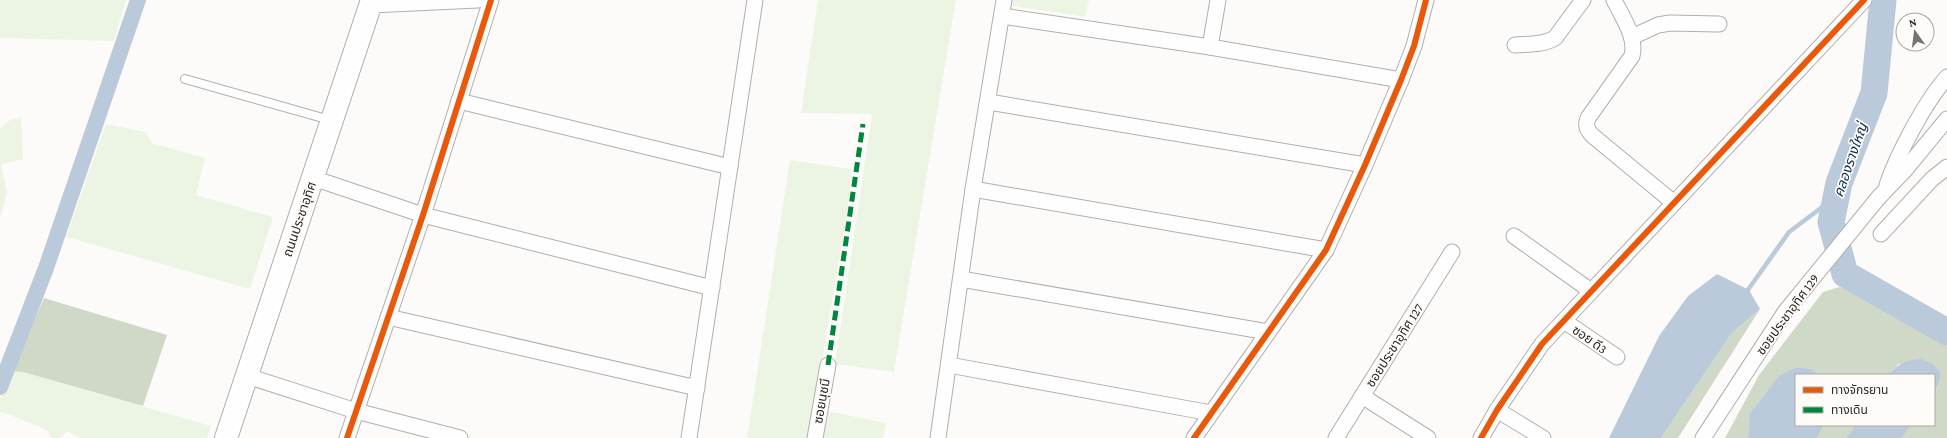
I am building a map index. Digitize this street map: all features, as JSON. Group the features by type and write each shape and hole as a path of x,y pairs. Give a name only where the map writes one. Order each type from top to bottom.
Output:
{"main road":[{"name":"ถนนประชาอุทิศ","path":"226,438 371,2"}],"street":[{"path":"371,2 478,0"},
{"path":"347,438 423,215 491,0"},
{"path":"689,438 755,0"},
{"path":"938,438 973,189 989,102 1004,0"},
{"path":"1210,46 1218,0"},
{"path":"1194,438 1326,250 1365,165 1401,80 1414,46 1426,0"},
{"path":"1516,45 1538,44 1555,38 1583,0"},
{"path":"1614,0 1632,37 1634,49 1632,56 1588,118 1586,123 1587,128 1593,136 1674,203"},
{"path":"1481,438 1497,410 1529,362 1564,321 1864,0"},
{"path":"1002,16 1210,46 1401,80"},
{"path":"1632,37 1658,25 1670,23 1720,24"},
{"name":"ซอยประชาอุทิศ 129","path":"1882,193 1896,161 1919,118 1947,76"},
{"path":"459,101 730,167"},
{"path":"989,102 1365,165"},
{"name":"ซอยประชาอุทิศ 129","path":"1703,438 1785,312 1882,193 1905,170 1947,119"},
{"path":"1880,234 1932,179 1947,167"},
{"path":"313,178 423,215 712,288"},
{"path":"973,189 1326,250"},
{"path":"1514,236 1591,292"},
{"name":"ซอยประชาอุทิศ 127","path":"1336,438 1452,252"},
{"path":"961,279 1268,332"},
{"path":"388,317 697,388"},
{"name":"ซอย ดี3","path":"1564,321 1617,357"},
{"path":"949,364 1211,413"},
{"name":"ซอยนุชมี","path":"815,438 828,365"},
{"path":"247,376 356,411 460,438"},
{"path":"1362,396 1428,438"},
{"path":"1497,410 1543,438"}],"lane":[{"path":"185,79 332,121"}],"green space":[{"path":"0,0 126,0 114,41 0,38"},
{"path":"818,0 956,0 894,372 835,364 872,114 801,113"},
{"path":"1008,0 1089,0 1085,17 1007,5"},
{"path":"21,117 23,159 1,164 7,192 0,219 0,129 8,121"},
{"path":"106,124 145,132 152,143 205,158 196,195 273,217 250,289 66,237"},
{"path":"790,160 851,169 849,201 809,438 747,438"},
{"path":"1839,287 1855,290 1947,344 1947,438 1902,438 1910,426 1935,426 1935,390 1939,384 1941,373 1899,364 1889,374 1819,374 1812,369 1797,367 1749,415 1748,438 1725,438 1759,375 1823,292"},
{"path":"44,298 167,335 143,406 23,372 12,371"},
{"path":"1760,309 1678,438 1661,438 1732,333"},
{"path":"12,371 23,372 211,426 207,438 80,438 67,431 60,438 52,438 47,430 0,411 0,398"},
{"path":"827,411 886,423 883,438 822,438"},
{"path":"1823,426 1854,426 1846,438 1817,438"}],"water":[{"path":"1717,274 1749,290 1760,309 1732,333 1661,438 1609,438 1659,336 1688,296"},
{"path":"1921,359 1933,364 1941,373 1939,384 1935,390 1935,374 1889,374 1903,363"},
{"path":"1797,367 1812,369 1819,374 1795,374 1795,426 1823,426 1817,438 1748,438 1749,415 1779,376"},
{"path":"1854,426 1910,426 1902,438 1846,438"}],"waterway":[{"path":"0,387 46,268 138,0"},
{"name":"คลองรางใหญ่","path":"1883,0 1874,93 1839,183 1831,222 1845,274 1947,332"},
{"path":"1745,294 1789,232 1837,196"}],"marked path":[{"path":"828,365 863,124"}],"cycle path":[{"path":"347,438 423,215 491,0"},
{"path":"1194,438 1326,250 1365,165 1401,80 1414,46 1426,0"},
{"path":"1481,438 1497,410 1542,344 1864,0"}]}
